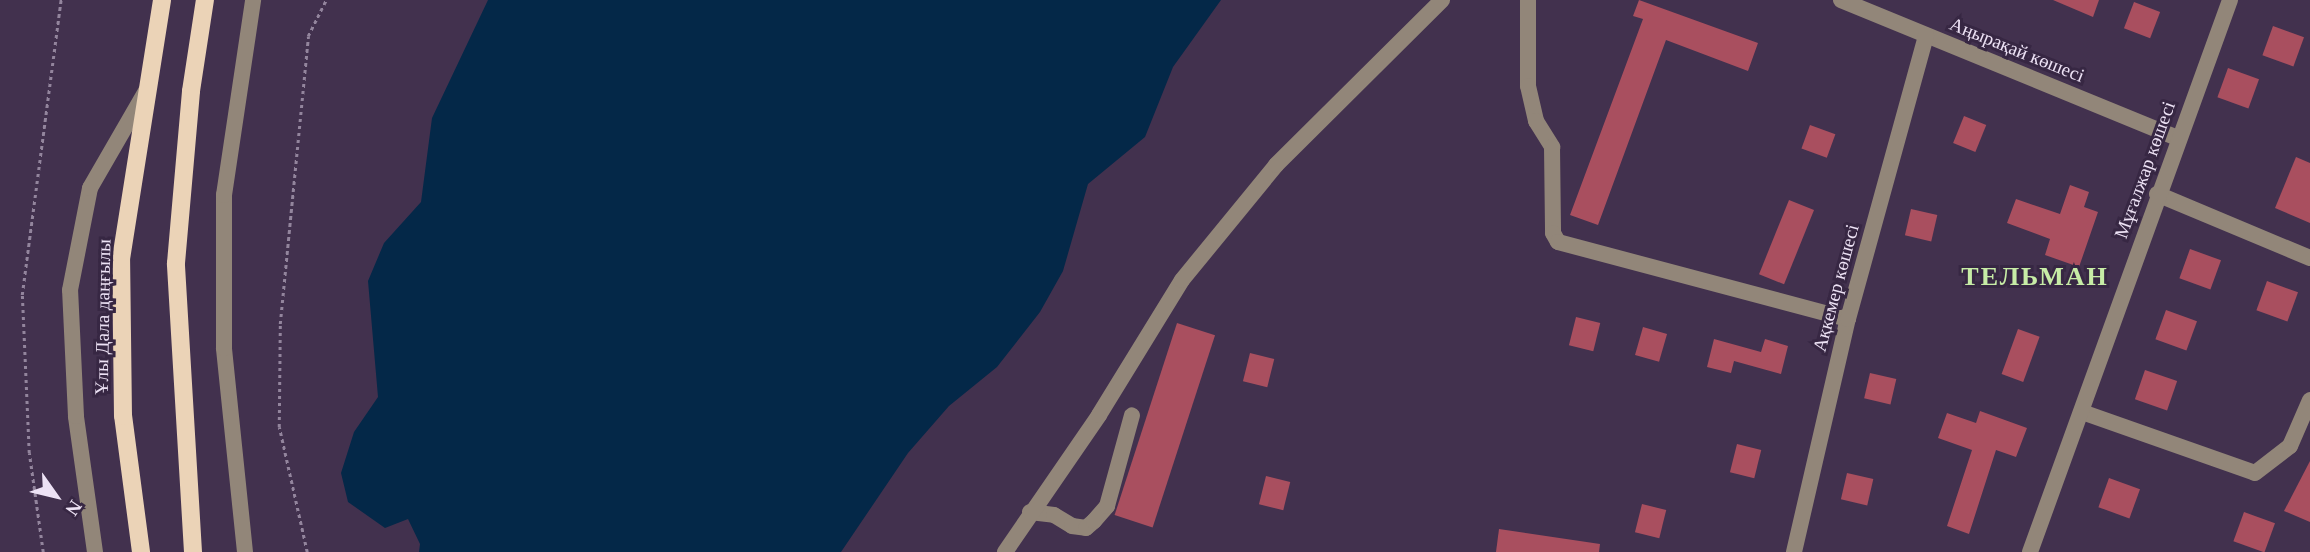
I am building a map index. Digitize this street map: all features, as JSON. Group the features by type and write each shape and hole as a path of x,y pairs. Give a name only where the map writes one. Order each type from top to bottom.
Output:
{"main road":[{"name":"Ұлы Дала даңғылы","path":"141,552 122,416 121,259 162,0"},
{"path":"193,552 176,263 191,91 205,0"}],"street":[{"path":"245,552 224,348 224,195 253,0"},
{"path":"1005,552 1099,415 1182,280 1276,165 1442,0"},
{"path":"1528,0 1528,86 1536,121 1552,147 1553,233 1558,242 1848,319"},
{"name":"Аңырақай көшесі","path":"1841,0 2177,138"},
{"name":"Мұғалжар көшесі","path":"2030,552 2082,412 2177,138 2230,0"},
{"name":"Ақкемер көшесі","path":"1794,552 1848,319 1926,36"},
{"path":"95,552 76,416 70,290 90,188 146,91"},
{"path":"2157,194 2310,258"},
{"path":"2082,412 2255,473 2290,446 2310,400"},
{"path":"1030,512 1054,515 1072,526 1086,528 1094,522 1107,506 1132,415"}],"path":[{"path":"43,552 29,453 22,295 61,0"},
{"path":"307,552 279,427 280,324 308,36 326,0"}],"water":[{"path":"488,0 1221,0 1173,67 1145,137 1088,184 1063,271 1040,312 997,367 949,406 908,453 841,552 419,552 420,544 408,519 385,528 348,502 341,473 354,432 378,397 368,281 384,243 421,202 432,118"}],"building":[{"path":"1639,0 1758,43 1748,71 1666,40 1598,225 1570,215 1643,19 1633,16"},
{"path":"2053,0 2099,0 2093,17"},
{"path":"2134,2 2160,12 2150,38 2124,28"},
{"path":"2273,26 2304,37 2293,66 2262,55"},
{"path":"2228,68 2259,79 2248,108 2217,97"},
{"path":"1964,116 1986,125 1975,152 1953,143"},
{"path":"1810,125 1835,134 1827,158 1801,148"},
{"path":"2296,157 2310,163 2310,223 2275,208"},
{"path":"2070,185 2089,192 2084,207 2098,212 2079,267 2045,255 2050,239 2007,223 2016,199 2060,214"},
{"path":"1789,200 1814,210 1784,284 1759,274"},
{"path":"1911,209 1937,215 1931,241 1905,235"},
{"path":"2190,249 2221,260 2210,289 2179,278"},
{"path":"2267,281 2298,292 2287,321 2256,310"},
{"path":"2166,310 2197,321 2186,350 2155,339"},
{"path":"1576,317 1600,323 1593,351 1569,345"},
{"path":"1177,323 1215,335 1153,527 1115,515"},
{"path":"1643,327 1667,334 1659,362 1635,355"},
{"path":"2018,329 2040,337 2023,382 2002,374"},
{"path":"1714,339 1761,352 1765,339 1788,346 1781,374 1734,361 1731,373 1707,367"},
{"path":"1250,353 1274,359 1267,387 1243,381"},
{"path":"2145,370 2177,381 2167,410 2135,399"},
{"path":"1870,373 1896,379 1890,404 1864,398"},
{"path":"1980,411 2027,428 2016,457 1996,450 1969,534 1947,526 1972,450 1938,438 1947,413 1976,423"},
{"path":"1737,444 1761,450 1754,478 1730,472"},
{"path":"2310,461 2310,522 2284,511"},
{"path":"1847,473 1873,479 1867,505 1841,499"},
{"path":"1266,476 1290,482 1283,510 1259,504"},
{"path":"2109,478 2140,489 2129,518 2098,507"},
{"path":"1642,504 1666,510 1659,538 1635,532"},
{"path":"2244,512 2275,523 2265,552 2233,541"},
{"path":"1499,529 1600,544 1599,552 1496,552"}],"district":[{"name":"ТЕЛЬМАН","path":"2035,277"}]}
